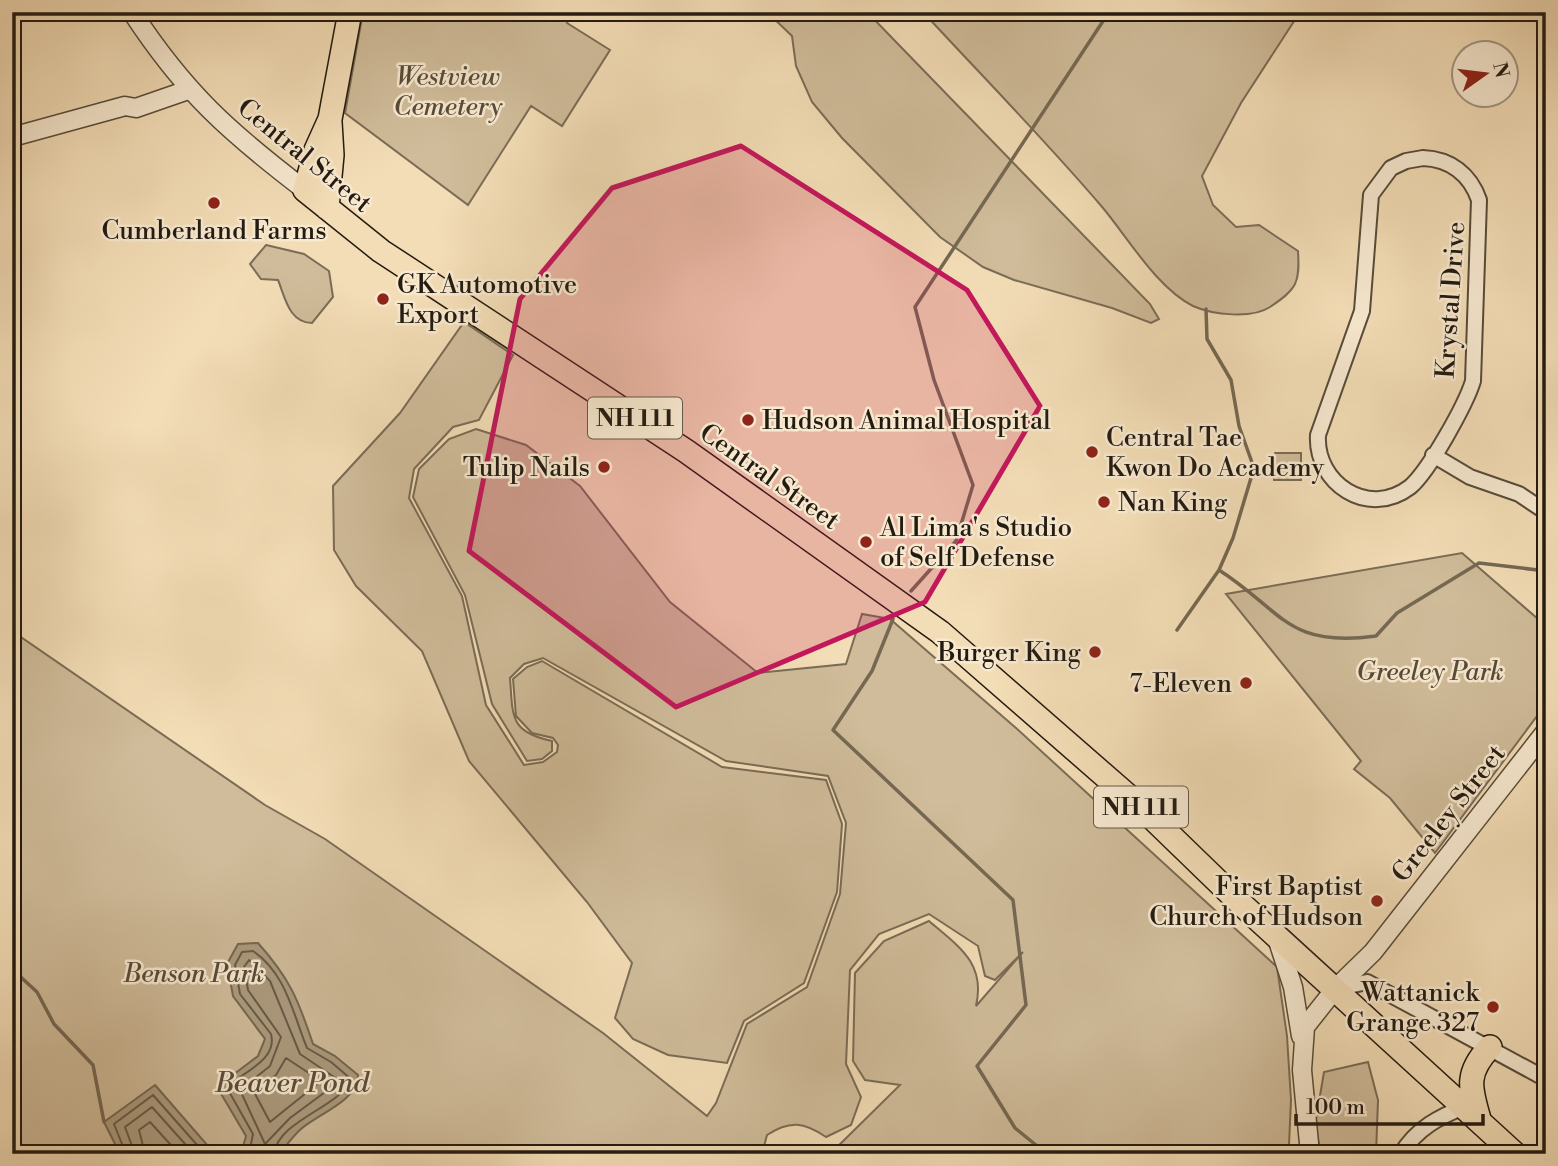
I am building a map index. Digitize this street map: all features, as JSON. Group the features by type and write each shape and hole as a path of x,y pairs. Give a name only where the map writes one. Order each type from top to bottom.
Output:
{"main road":[{"path":"305,190 316,150 330,119 350,12"},
{"path":"327,208 332,155 330,119"},
{"name":"Central Street","path":"305,190 381,251 686,451 940,632 1143,809 1515,1154"},
{"path":"1473,1113 1473,1069 1490,1047"}],"street":[{"name":"Central Street","path":"132,12 188,90 231,133 305,190"},
{"path":"12,137 125,106 136,108 188,90"},
{"name":"Krystal Drive","path":"1423,158 1447,163 1462,172 1472,184 1480,208 1473,380 1464,403 1433,455 1409,487 1394,495 1370,499 1346,491 1333,481 1323,467 1317,443 1322,417 1362,311 1371,195 1391,168 1406,161 1423,158"},
{"path":"1433,455 1470,477 1519,494 1546,512"},
{"name":"Greeley Street","path":"1303,1044 1305,1027 1311,1018 1335,989 1373,952 1546,731"},
{"path":"1276,935 1293,987 1303,1044 1310,1154"},
{"path":"1335,989 1367,982 1546,1079"},
{"path":"1401,1154 1421,1130 1437,1118 1473,1113"}],"highlighted area":[{"path":"741,146 967,290 1040,406 925,602 676,707 469,551 520,299 612,188"}],"green space":[{"name":"Westview Cemetery","path":"363,12 573,12 567,23 610,50 562,126 531,106 468,205 345,113"},
{"path":"767,12 867,12 1150,304 1159,319 1151,323 1112,308 1014,280 983,267 940,237 842,138 812,102 796,66 792,36"},
{"path":"923,12 1300,12 1241,103 1202,176 1213,205 1236,227 1259,225 1298,251 1297,278 1291,290 1262,311 1243,314 1211,312 1180,298 1155,275 1103,208 1059,158"},
{"path":"266,245 304,254 329,271 333,297 312,323 304,322 293,314 278,280 261,279 250,264"},
{"path":"464,322 513,355 479,420 453,427 414,469 409,498 462,596 486,705 524,765 543,762 557,752 558,745 553,738 532,733 516,716 513,679 527,667 542,661 722,767 826,780 842,824 837,892 804,983 744,1021 727,1063 668,1055 633,1039 615,1018 632,963 587,902 469,761 422,651 356,586 334,550 333,486 400,413"},
{"name":"Benson Park","path":"476,429 526,445 580,486 670,602 758,673 846,664 862,614 890,619 1016,728 1277,967 1287,1036 1291,1100 1289,1145 1292,1154 830,1154 900,1085 865,1080 853,1061 855,973 884,941 929,921 968,957 977,978 976,1006 1023,952 995,980 985,976 978,946 929,914 879,934 850,970 846,1064 861,1097 851,1125 826,1137 804,1126 783,1127 767,1135 762,1154 12,1154 12,631 265,805 325,839 603,1033 707,1116 716,1103 747,1024 807,987 840,894 846,823 828,776 726,761 543,658 524,664 510,678 512,703 516,720 521,727 528,733 552,741 552,751 542,759 527,761 492,704 465,595 413,497 419,469 449,439"},
{"path":"1275,453 1301,453 1301,480 1274,480"},
{"name":"Greeley Park","path":"1462,553 1546,626 1546,704 1435,853 1390,798 1354,769 1361,761 1226,594"},
{"path":"1368,1062 1378,1100 1376,1154 1321,1154 1315,1125 1324,1072"}],"water":[{"name":"Beaver Pond","path":"258,943 292,990 313,1044 335,1056 358,1075 352,1092 345,1099 301,1129 279,1154 241,1154 246,1136 217,1087 258,1056 265,1039 233,996 227,964 238,944"},
{"name":"Beaver Pond","path":"155,1085 215,1154 120,1154 104,1122"}],"waterway":[{"path":"911,591 956,541 973,485 934,380 915,307 1109,12"},
{"path":"1177,630 1219,570 1233,538 1254,468 1239,426 1231,380 1207,339 1206,309"},
{"path":"1219,570 1288,623 1323,637 1346,638 1376,636 1397,613 1479,563 1546,571"},
{"path":"893,619 872,671 833,730 1013,900 1026,1005 977,1066 1015,1128 1047,1154"},
{"path":"12,969 37,992 54,1024 93,1065 104,1122"}],"place":[{"name":"Cumberland Farms","path":"214,203"},
{"name":"GK Automotive Export","path":"383,299"},
{"name":"Hudson Animal Hospital","path":"748,420"},
{"name":"Central Tae Kwon Do Academy","path":"1092,452"},
{"name":"Tulip Nails","path":"604,467"},
{"name":"Nan King","path":"1104,502"},
{"name":"Al Lima's Studio of Self Defense","path":"866,542"},
{"name":"Burger King","path":"1095,652"},
{"name":"7-Eleven","path":"1246,683"},
{"name":"First Baptist Church of Hudson","path":"1377,901"},
{"name":"Wattanick Grange 327","path":"1493,1007"}]}
